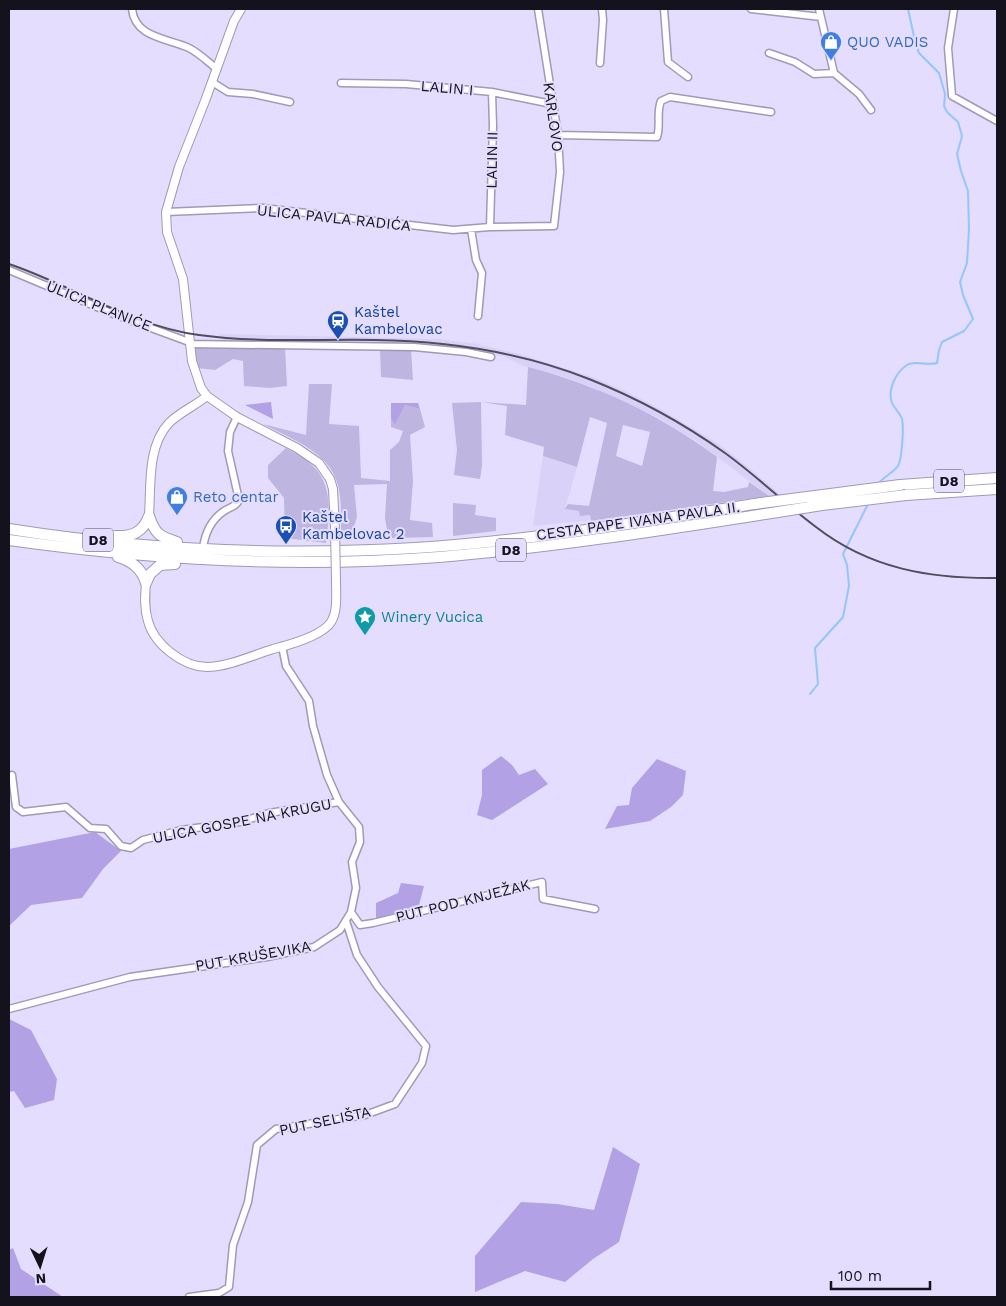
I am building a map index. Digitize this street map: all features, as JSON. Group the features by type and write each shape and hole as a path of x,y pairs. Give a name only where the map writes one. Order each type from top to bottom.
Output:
{"main road":[{"name":"CESTA PAPE IVANA PAVLA II.","path":"9,529 100,541 187,548 329,551 448,545 585,530 762,503 900,485 997,478"},
{"name":"CESTA PAPE IVANA PAVLA II.","path":"9,540 105,552 194,558 316,562 437,557 576,542 822,505 906,495 997,489"},
{"path":"100,541 112,536 135,534 145,525 149,516"},
{"path":"149,516 152,525 161,536 187,548"},
{"path":"105,552 131,562 141,572 146,583"},
{"path":"146,583 150,574 160,565 177,564 194,558"}],"street":[{"path":"132,9 133,18 139,26 154,37 190,48 217,69"},
{"path":"146,583 145,600 148,622 158,641 177,657 206,667 218,666 321,632 331,623 335,611 335,529 333,489 330,479 319,464 297,448 237,417 207,396 201,388 194,372 189,343 184,279 167,232 166,212 179,167 234,22 241,9"},
{"name":"KARLOVO","path":"538,9 558,135 560,172 554,226"},
{"path":"600,63 602,9"},
{"path":"664,9 668,62 688,77"},
{"path":"751,9 821,17"},
{"path":"819,9 834,73 859,94 871,110"},
{"path":"954,9 948,48 952,96 997,121"},
{"path":"769,53 795,62 814,74 834,73"},
{"path":"212,82 228,92 253,94 290,102"},
{"name":"LALIN I","path":"341,83 406,84 492,92 552,104"},
{"name":"LALIN II","path":"490,227 493,126 492,92"},
{"path":"558,135 657,137 659,130 658,107 661,101 670,97 771,112"},
{"name":"ULICA PAVLA RADIĆA","path":"166,212 263,208 453,230 490,227 554,226"},
{"path":"471,228 476,260 482,273 478,316"},
{"name":"ULICA PLANIĆE","path":"9,270 189,343 414,347 466,352 491,357"},
{"path":"149,516 154,454 157,441 168,424 176,416 207,396"},
{"path":"203,548 204,538 212,523 225,511 237,505 239,500 228,451 230,432 237,417"},
{"name":"PUT KRUŠEVIKA","path":"9,1009 130,977 314,947 340,930 351,912 356,888 352,862 360,842 359,827 339,802 326,775 313,726 309,701 286,666 282,646"},
{"name":"ULICA GOSPE NA KRUGU","path":"12,775 16,807 23,812 66,807 90,828 106,829 121,846 130,848 143,840 182,830 240,822 269,813 339,802"},
{"name":"PUT POD KNJEŽAK","path":"351,912 360,925 373,923 542,882 543,899 595,909"},
{"name":"PUT SELIŠTA","path":"189,1297 219,1293 229,1287 233,1245 248,1202 257,1145 276,1129 364,1115 395,1104 422,1063 426,1046 378,987 356,956 346,921"}],"shaded area":[{"path":"219,334 439,339 477,344 520,354 595,378 662,410 717,443 782,496 769,496 695,440 655,416 587,385 523,366 503,356 474,351 224,343"},
{"path":"195,347 285,348 287,386 270,388 244,386 243,361 233,359 215,370 197,368"},
{"path":"380,348 411,349 413,380 381,377"},
{"path":"528,367 554,374 603,392 651,415 717,457 713,491 724,492 748,487 749,482 769,496 591,521 590,515 580,516 579,511 565,509 568,504 589,506 607,423 590,417 577,467 543,456 544,447 505,435 507,406 481,402 526,405","holes":["623,425 650,432 642,466 616,456"]},
{"path":"309,384 332,384 329,424 359,426 361,478 390,481 390,450 399,442 403,431 391,427 391,419 395,423 405,405 420,409 425,427 410,435 413,481 410,520 432,523 433,537 392,538 392,536 388,535 385,518 387,484 354,485 357,517 349,540 345,540 341,536 339,491 333,473 326,463 308,447 263,424 306,435"},
{"path":"271,402 273,419 245,405"},
{"path":"481,402 482,466 480,479 454,475 457,450 452,403"},
{"path":"391,403 418,403 420,409 405,405 395,424 391,419"},
{"path":"286,448 309,462 324,482 329,512 326,543 285,538 284,498 268,478 268,465"},
{"path":"543,456 577,467 565,509 590,515 590,520 533,526"},
{"path":"453,503 476,505 475,515 496,518 496,531 453,536"},
{"path":"501,756 512,765 519,775 535,769 548,784 492,820 477,815 482,795 482,770"},
{"path":"657,759 686,771 683,795 671,807 650,821 605,829 617,806 629,805 632,788"},
{"path":"95,832 121,851 103,869 82,898 31,905 9,926 9,849"},
{"path":"401,883 424,886 419,905 376,919 376,903 398,893"},
{"path":"9,1019 31,1030 57,1079 54,1100 25,1108 14,1091 9,1092"},
{"path":"613,1147 640,1164 619,1242 593,1259 565,1282 525,1271 475,1292 475,1256 521,1202 557,1204 594,1210"},
{"path":"13,1248 21,1269 63,1297 9,1297 9,1250"}],"waterway":[{"path":"878,484 898,466 901,457 903,423 891,398 892,387 896,377 907,365 937,363 942,342 964,331 973,319 960,282 967,263 969,229 968,191 957,154 962,136 958,122 947,112 944,106 945,94 939,73 919,53 908,9"},
{"path":"810,694 818,684 815,648 843,617 849,586 847,565 843,554 868,504"}],"railway":[{"path":"9,264 149,323 199,335 243,339 375,340 430,343 511,355 563,370 625,394 693,431 737,462 816,527 858,553 902,569 948,576 997,578"}],"place":[{"name":"QUO VADIS","path":"831,61"},
{"name":"Kaštel Kambelovac","path":"338,340"},
{"name":"Reto centar","path":"177,516"},
{"name":"Kaštel Kambelovac 2","path":"286,545"},
{"name":"Winery Vucica","path":"365,636"}]}
